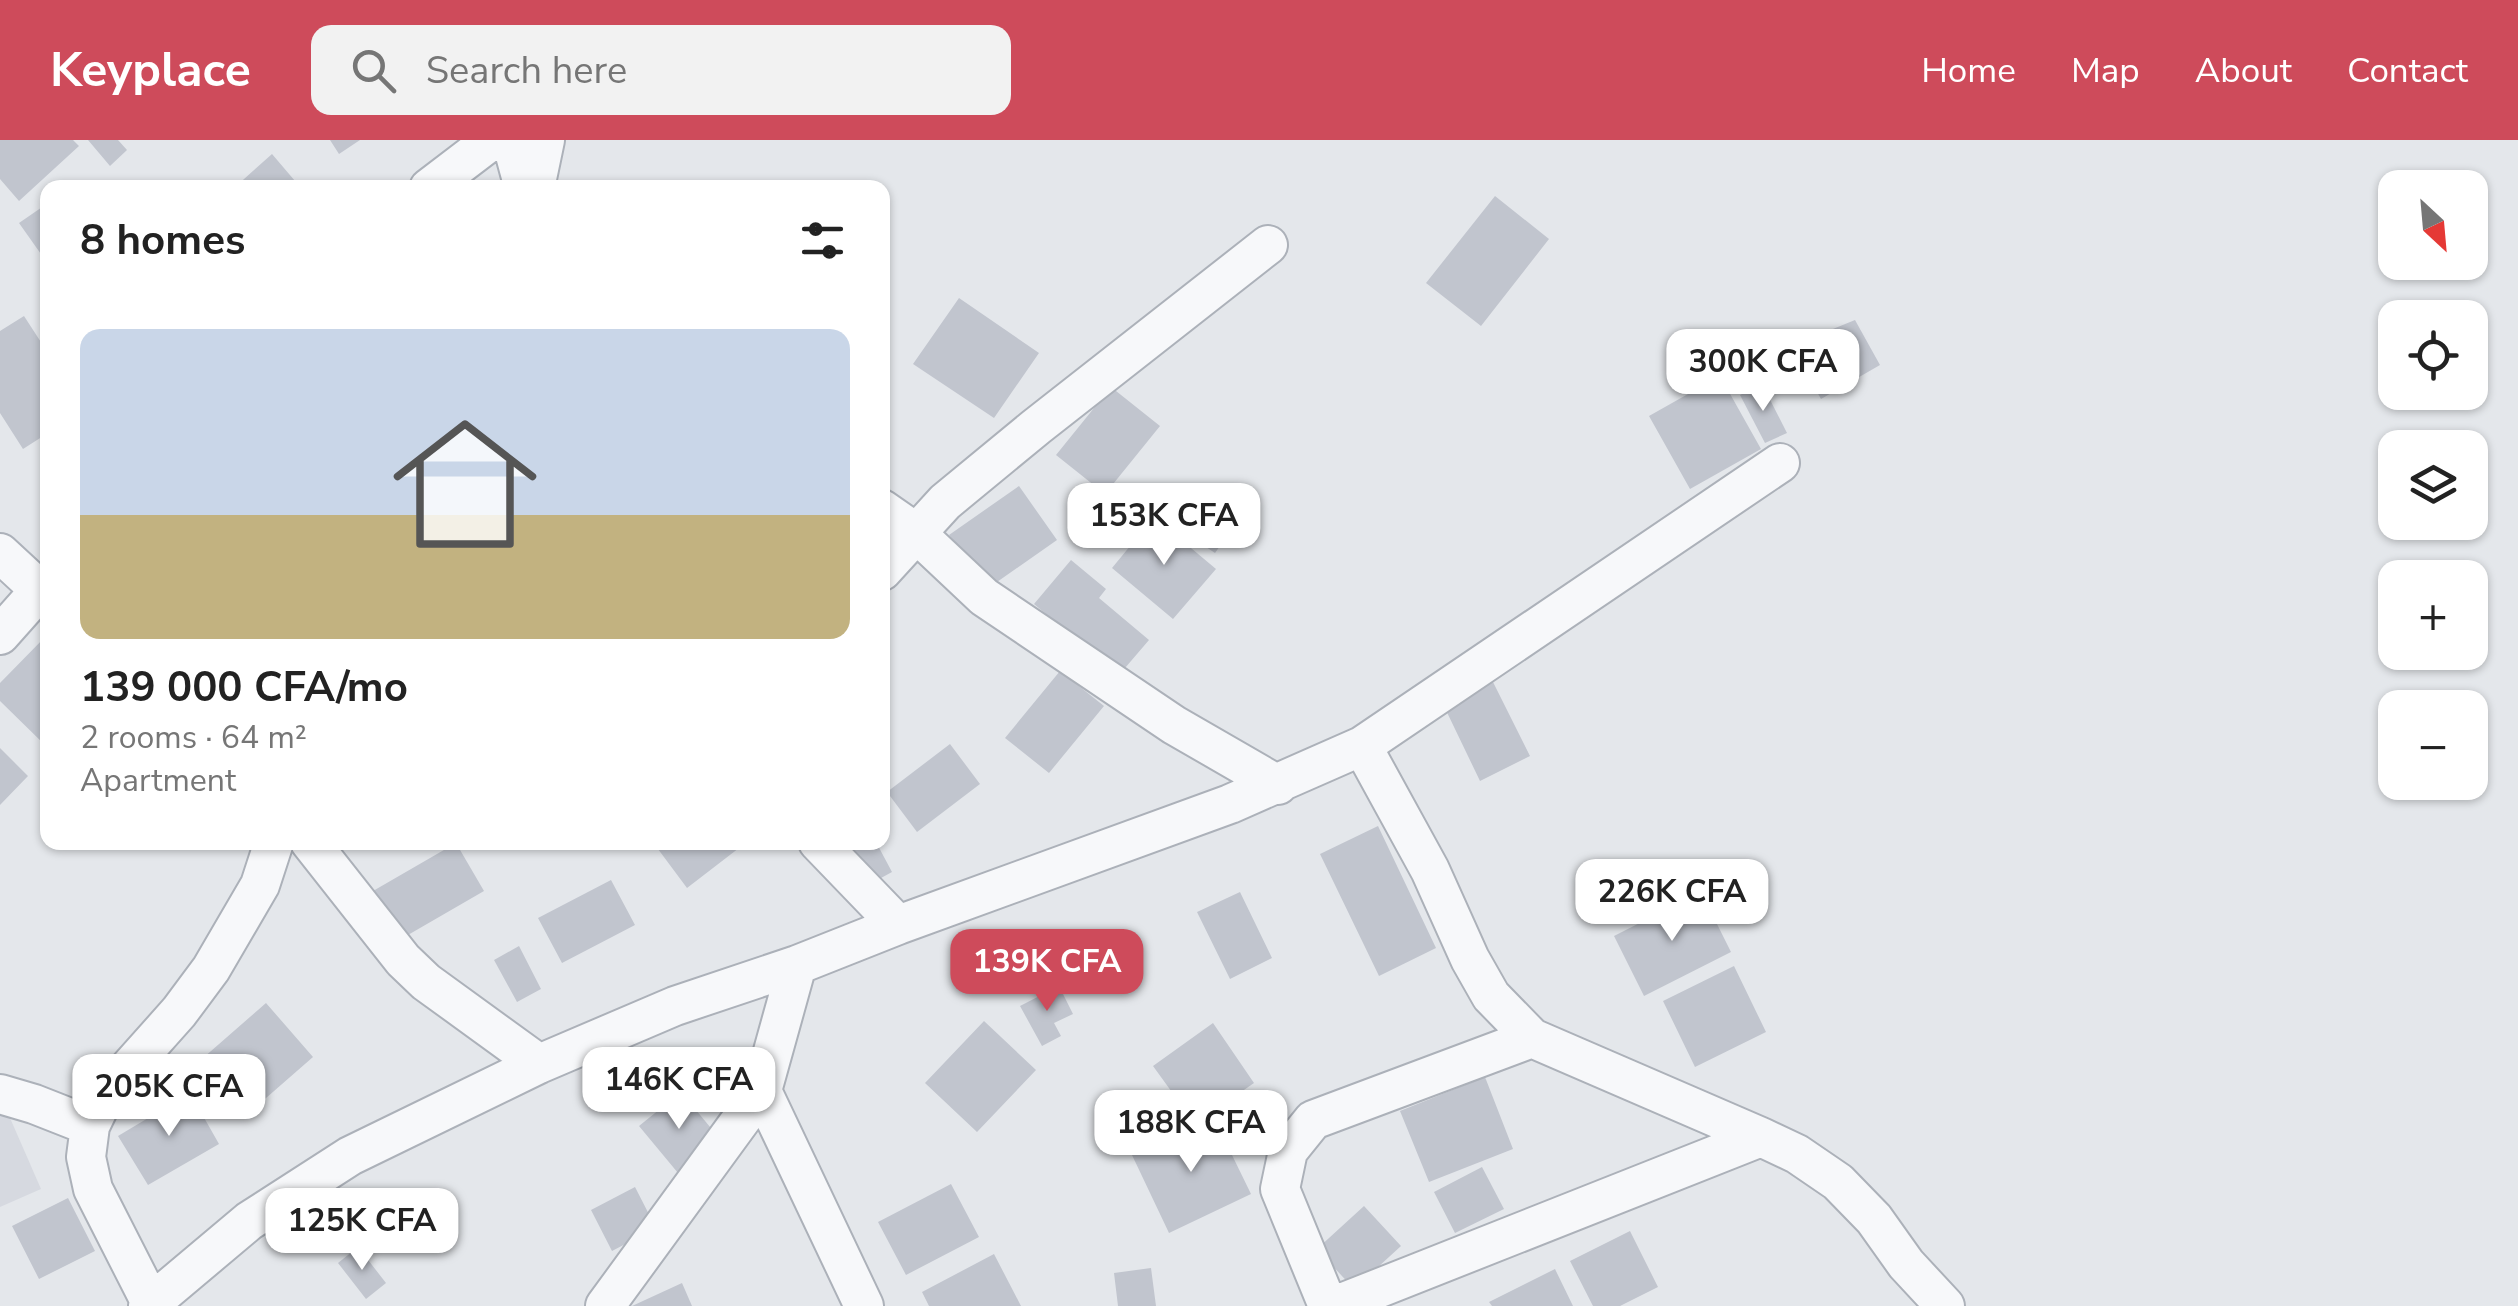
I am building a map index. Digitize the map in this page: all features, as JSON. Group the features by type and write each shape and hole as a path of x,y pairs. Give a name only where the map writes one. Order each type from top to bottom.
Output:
{"street":[{"path":"440,180 492,140"},
{"path":"511,140 522,180"},
{"path":"536,180 545,140"},
{"path":"890,562 945,502 1268,245"},
{"path":"278,850 211,968 179,1012 105,1095 90,1126 86,1156 92,1189 150,1304 249,1221 350,1156 539,1064 674,1006 797,965 1278,785 1362,746 1780,463"},
{"path":"890,514 916,532 984,597 1174,726 1278,785"},
{"path":"0,554 40,583"},
{"path":"0,636 40,591"},
{"path":"1362,746 1430,870 1491,996 1532,1038 1797,1154 1838,1182 1874,1219 1906,1264 1944,1306"},
{"path":"316,850 403,960 426,982 539,1064"},
{"path":"826,850 898,925"},
{"path":"605,1306 762,1091 797,965"},
{"path":"1532,1038 1313,1120 1288,1150 1280,1188 1331,1306 1761,1137"},
{"path":"762,1091 864,1306"},
{"path":"0,1094 90,1126"}],"shaded area":[{"path":"0,1095 41,1189 0,1207"}],"building":[{"path":"0,140 73,140 79,146 19,201 0,179"},
{"path":"88,140 118,140 127,150 110,166"},
{"path":"330,140 360,140 339,154"},
{"path":"272,154 294,180 243,180"},
{"path":"1495,196 1549,239 1481,326 1426,283"},
{"path":"40,209 40,253 19,223"},
{"path":"959,298 1039,353 994,418 913,364"},
{"path":"24,316 40,341 40,438 23,449 0,413 0,331"},
{"path":"1855,320 1880,365 1821,399 1791,346"},
{"path":"1720,376 1761,449 1690,489 1649,416"},
{"path":"1762,384 1787,433 1765,443 1740,395"},
{"path":"1111,387 1160,426 1105,494 1056,455"},
{"path":"1019,486 1057,540 987,589 949,535"},
{"path":"1194,502 1232,529 1215,553 1176,527"},
{"path":"1154,517 1216,569 1173,619 1112,568"},
{"path":"1071,560 1106,589 1099,598 1149,640 1119,675 1034,604"},
{"path":"40,642 40,740 0,701 0,683"},
{"path":"1060,671 1104,706 1049,773 1005,738"},
{"path":"1491,678 1530,756 1480,781 1442,702"},
{"path":"950,744 980,784 917,832 890,796 890,790"},
{"path":"0,748 28,776 0,805"},
{"path":"1378,826 1436,948 1379,976 1320,854"},
{"path":"444,850 460,850 484,891 401,939 373,891"},
{"path":"659,850 736,850 687,888"},
{"path":"853,850 880,850 892,872 870,884"},
{"path":"611,880 635,925 562,963 538,918"},
{"path":"1240,892 1272,958 1230,979 1197,912"},
{"path":"1701,892 1731,952 1644,996 1614,936"},
{"path":"519,946 541,989 517,1002 494,960"},
{"path":"1734,966 1766,1032 1695,1067 1663,1001"},
{"path":"1059,986 1073,1014 1054,1023 1061,1036 1042,1046 1020,1006"},
{"path":"266,1003 313,1057 243,1118 195,1065"},
{"path":"984,1021 1036,1070 977,1132 925,1083"},
{"path":"1213,1023 1254,1083 1195,1124 1153,1066"},
{"path":"1485,1077 1513,1149 1429,1182 1400,1111"},
{"path":"681,1092 720,1139 678,1173 639,1126"},
{"path":"190,1093 219,1144 148,1185 118,1136"},
{"path":"1213,1116 1251,1194 1169,1233 1132,1155"},
{"path":"1482,1167 1504,1209 1455,1233 1434,1192"},
{"path":"951,1184 979,1237 906,1275 878,1222"},
{"path":"635,1187 656,1228 612,1251 591,1210"},
{"path":"68,1198 95,1251 39,1279 12,1226"},
{"path":"1364,1206 1401,1246 1354,1289 1317,1249"},
{"path":"1630,1231 1658,1287 1620,1306 1593,1306 1570,1261"},
{"path":"358,1247 386,1283 366,1299 338,1263"},
{"path":"994,1254 1021,1306 929,1306 922,1292"},
{"path":"1151,1268 1156,1306 1118,1306 1114,1273"},
{"path":"1555,1269 1573,1306 1492,1306 1489,1302"},
{"path":"682,1283 692,1306 632,1306"}]}
